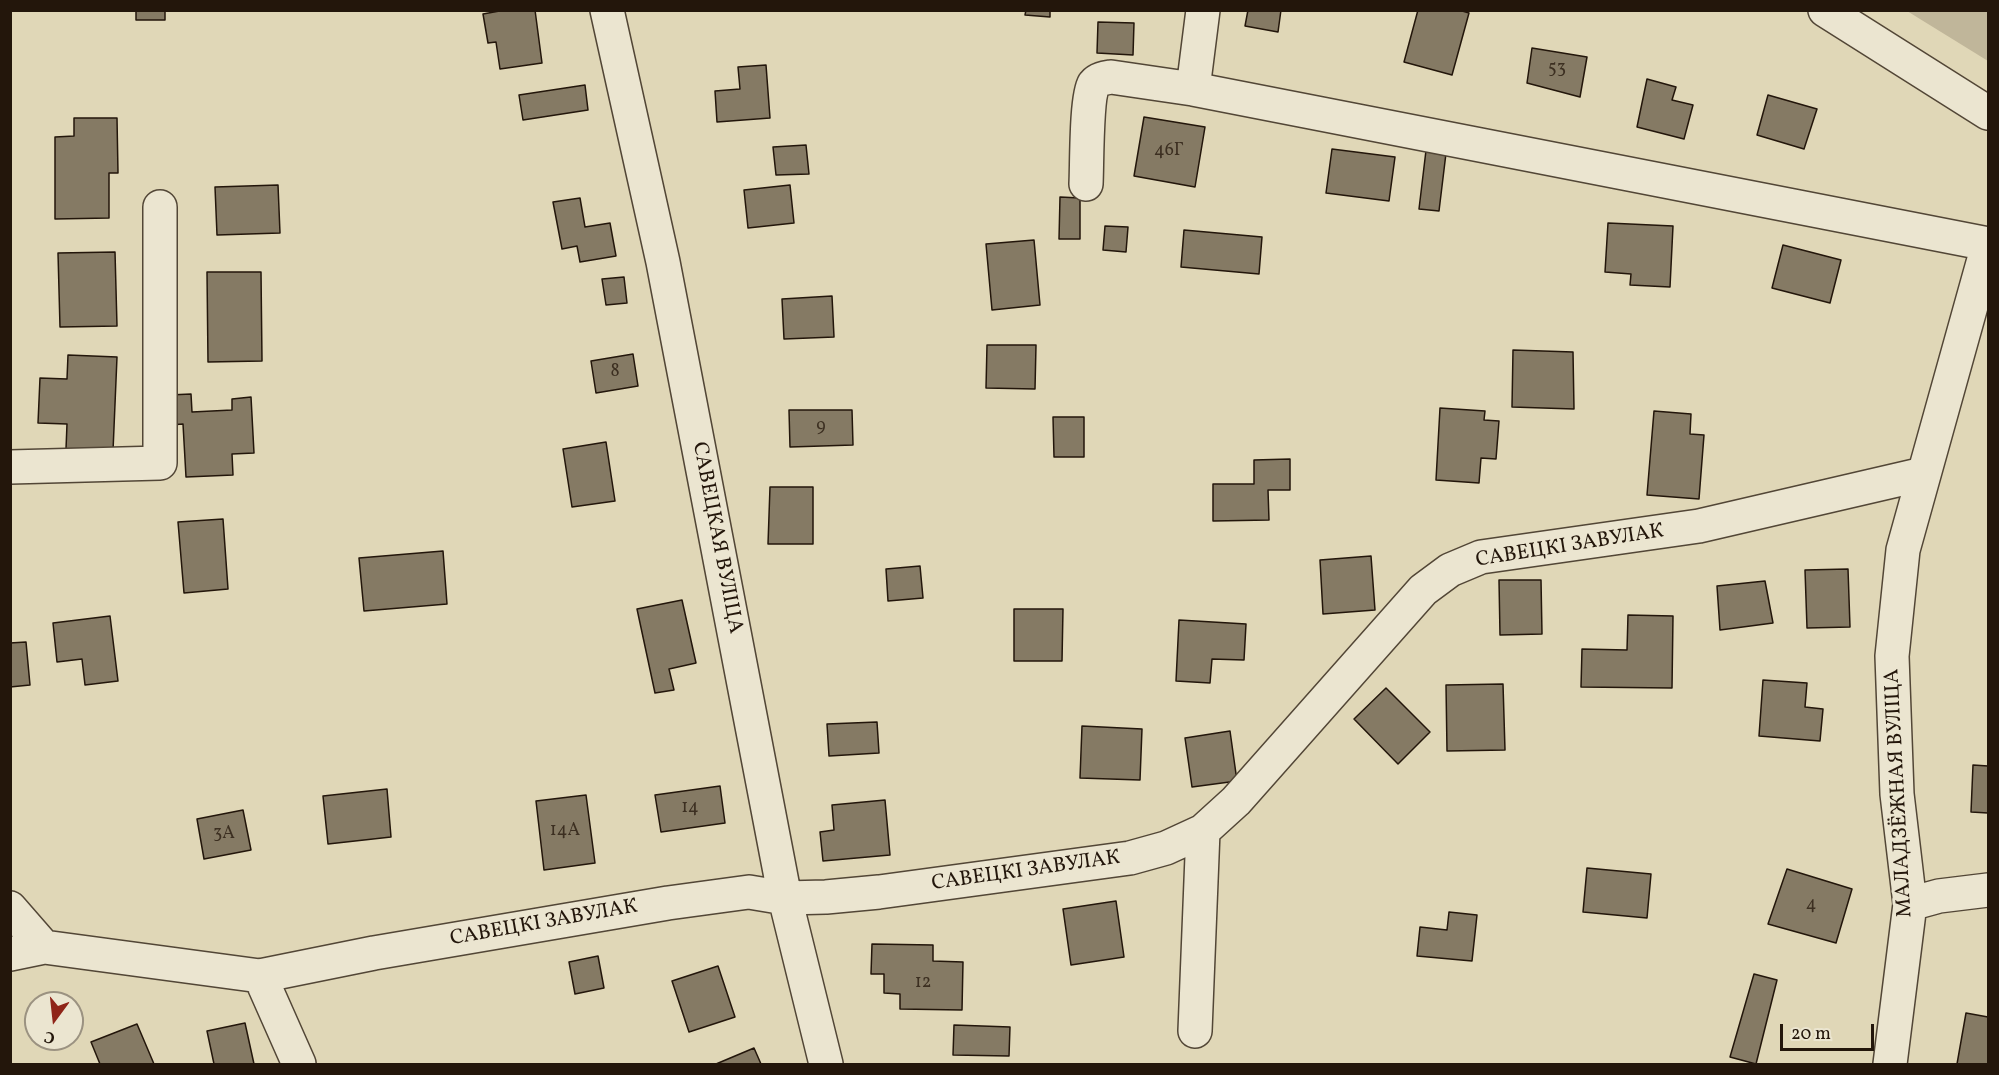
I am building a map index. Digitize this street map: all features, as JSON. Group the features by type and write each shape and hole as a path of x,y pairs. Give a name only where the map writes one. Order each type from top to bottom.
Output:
{"street":[{"name":"САВЕЦКАЯ ВУЛІЦА","path":"607,10 663,262 785,898 826,1065"},
{"path":"1193,89 1203,10"},
{"path":"1825,10 1989,113"},
{"path":"1086,184 1090,98 1095,84 1102,78 1111,77 1193,89 1989,244"},
{"path":"10,467 159,463 160,207"},
{"name":"МАЛАДЗЁЖНАЯ ВУЛІЦА","path":"1890,1065 1910,904 1897,794 1892,656 1903,550 1989,244"},
{"name":"САВЕЦКІ ЗАВУЛАК","path":"10,954 44,947 260,976 374,953 668,903 749,892 785,898 826,897 1130,858 1166,848 1203,831 1236,801 1424,590 1450,570 1481,558 1699,526 1923,474"},
{"path":"1196,1032 1203,831"},
{"path":"1910,904 1939,896 1989,890"},
{"path":"10,908 44,947"},
{"path":"260,976 299,1065"}],"shaded area":[{"path":"1907,11 1988,11 1988,61"}],"building":[{"path":"136,10 165,10 165,20 136,20"},
{"path":"505,10 535,10 542,63 500,69 496,42 488,43 483,14"},
{"path":"1026,10 1050,10 1050,17 1025,15"},
{"path":"1248,10 1281,10 1278,32 1245,26"},
{"path":"1418,10 1459,10 1469,13 1452,75 1404,62"},
{"path":"1098,22 1134,23 1133,55 1097,53"},
{"path":"1532,48 1587,57 1580,97 1527,83"},
{"path":"766,65 770,118 717,122 715,91 740,89 738,67"},
{"path":"1647,79 1676,87 1672,100 1693,105 1684,139 1637,127"},
{"path":"585,85 588,110 523,120 519,95"},
{"path":"1768,95 1817,109 1804,149 1757,135"},
{"path":"1144,117 1205,127 1195,187 1134,176"},
{"path":"74,118 117,118 118,173 109,173 109,218 55,219 55,137 74,136"},
{"path":"1427,142 1447,145 1439,211 1419,209"},
{"path":"806,145 809,174 776,175 773,147"},
{"path":"1332,149 1395,157 1389,201 1326,193"},
{"path":"278,185 280,233 217,235 215,187"},
{"path":"790,185 794,223 748,228 744,190"},
{"path":"1060,197 1080,198 1080,239 1059,239"},
{"path":"580,198 585,227 610,223 616,256 580,262 577,246 562,249 553,202"},
{"path":"1608,223 1673,226 1670,287 1630,285 1631,274 1605,272"},
{"path":"1105,226 1128,227 1126,252 1103,250"},
{"path":"1184,230 1262,237 1259,274 1181,267"},
{"path":"1034,240 1040,305 992,310 986,244"},
{"path":"1783,245 1841,260 1830,303 1772,288"},
{"path":"115,252 117,326 60,327 58,253"},
{"path":"207,272 261,272 262,361 208,362"},
{"path":"624,277 627,303 606,305 602,279"},
{"path":"832,296 834,337 784,339 782,299"},
{"path":"987,345 1036,345 1035,389 986,388"},
{"path":"1513,350 1573,352 1574,409 1512,407"},
{"path":"633,354 638,386 596,393 591,361"},
{"path":"68,355 117,357 113,451 66,449 67,424 38,423 40,378 67,379"},
{"path":"191,394 192,412 232,410 232,399 251,397 254,453 232,454 233,475 186,477 183,424 170,425 169,395"},
{"path":"1440,408 1485,411 1484,420 1499,421 1496,459 1481,458 1479,483 1436,480"},
{"path":"789,410 852,410 853,445 790,447"},
{"path":"1654,411 1691,414 1690,434 1704,435 1699,499 1647,495"},
{"path":"1053,417 1084,417 1084,457 1054,457"},
{"path":"606,442 615,501 572,507 563,449"},
{"path":"1290,459 1290,490 1268,490 1269,520 1213,521 1213,484 1254,484 1254,460"},
{"path":"770,487 813,487 813,544 768,544"},
{"path":"223,519 228,589 184,593 178,522"},
{"path":"443,551 447,604 364,611 359,558"},
{"path":"1371,556 1375,610 1323,614 1320,560"},
{"path":"920,566 923,598 888,601 886,569"},
{"path":"1848,569 1850,627 1807,628 1805,570"},
{"path":"1499,580 1541,580 1542,634 1500,635"},
{"path":"1765,581 1773,623 1720,630 1717,586"},
{"path":"682,600 696,663 669,669 674,690 655,693 637,609"},
{"path":"1014,609 1063,609 1062,661 1014,661"},
{"path":"1628,615 1673,616 1672,688 1581,687 1582,649 1627,650"},
{"path":"110,616 118,681 85,685 82,659 57,662 53,623"},
{"path":"1179,620 1246,624 1244,660 1212,659 1210,683 1176,681"},
{"path":"26,642 30,685 10,687 10,643"},
{"path":"1763,680 1807,683 1805,707 1823,709 1820,741 1759,736"},
{"path":"1503,684 1505,750 1447,751 1446,685"},
{"path":"1386,688 1430,732 1398,764 1354,719"},
{"path":"877,722 879,753 829,756 827,724"},
{"path":"1082,726 1142,729 1140,780 1080,778"},
{"path":"1230,731 1237,781 1192,787 1185,738"},
{"path":"1973,765 1988,766 1988,813 1971,812"},
{"path":"720,786 725,823 661,832 655,795"},
{"path":"387,789 391,837 328,844 323,796"},
{"path":"586,795 595,863 544,870 536,801"},
{"path":"885,800 890,855 823,861 820,832 834,830 832,805"},
{"path":"243,810 251,850 204,859 197,819"},
{"path":"1587,868 1651,874 1647,918 1583,912"},
{"path":"1787,869 1852,889 1836,943 1768,924"},
{"path":"1116,901 1124,957 1071,965 1063,909"},
{"path":"1449,912 1477,915 1472,961 1417,956 1420,927 1447,930"},
{"path":"872,944 933,945 933,961 963,962 962,1010 900,1009 900,994 884,993 884,974 871,974"},
{"path":"598,956 604,988 575,994 569,962"},
{"path":"718,966 735,1017 689,1032 672,981"},
{"path":"1754,974 1777,980 1756,1064 1730,1057"},
{"path":"1966,1013 1988,1017 1988,1064 1957,1064"},
{"path":"245,1023 254,1064 214,1064 207,1031"},
{"path":"137,1024 154,1064 100,1064 91,1042"},
{"path":"954,1025 1010,1027 1009,1056 953,1055"},
{"path":"754,1048 761,1064 716,1064"}]}
